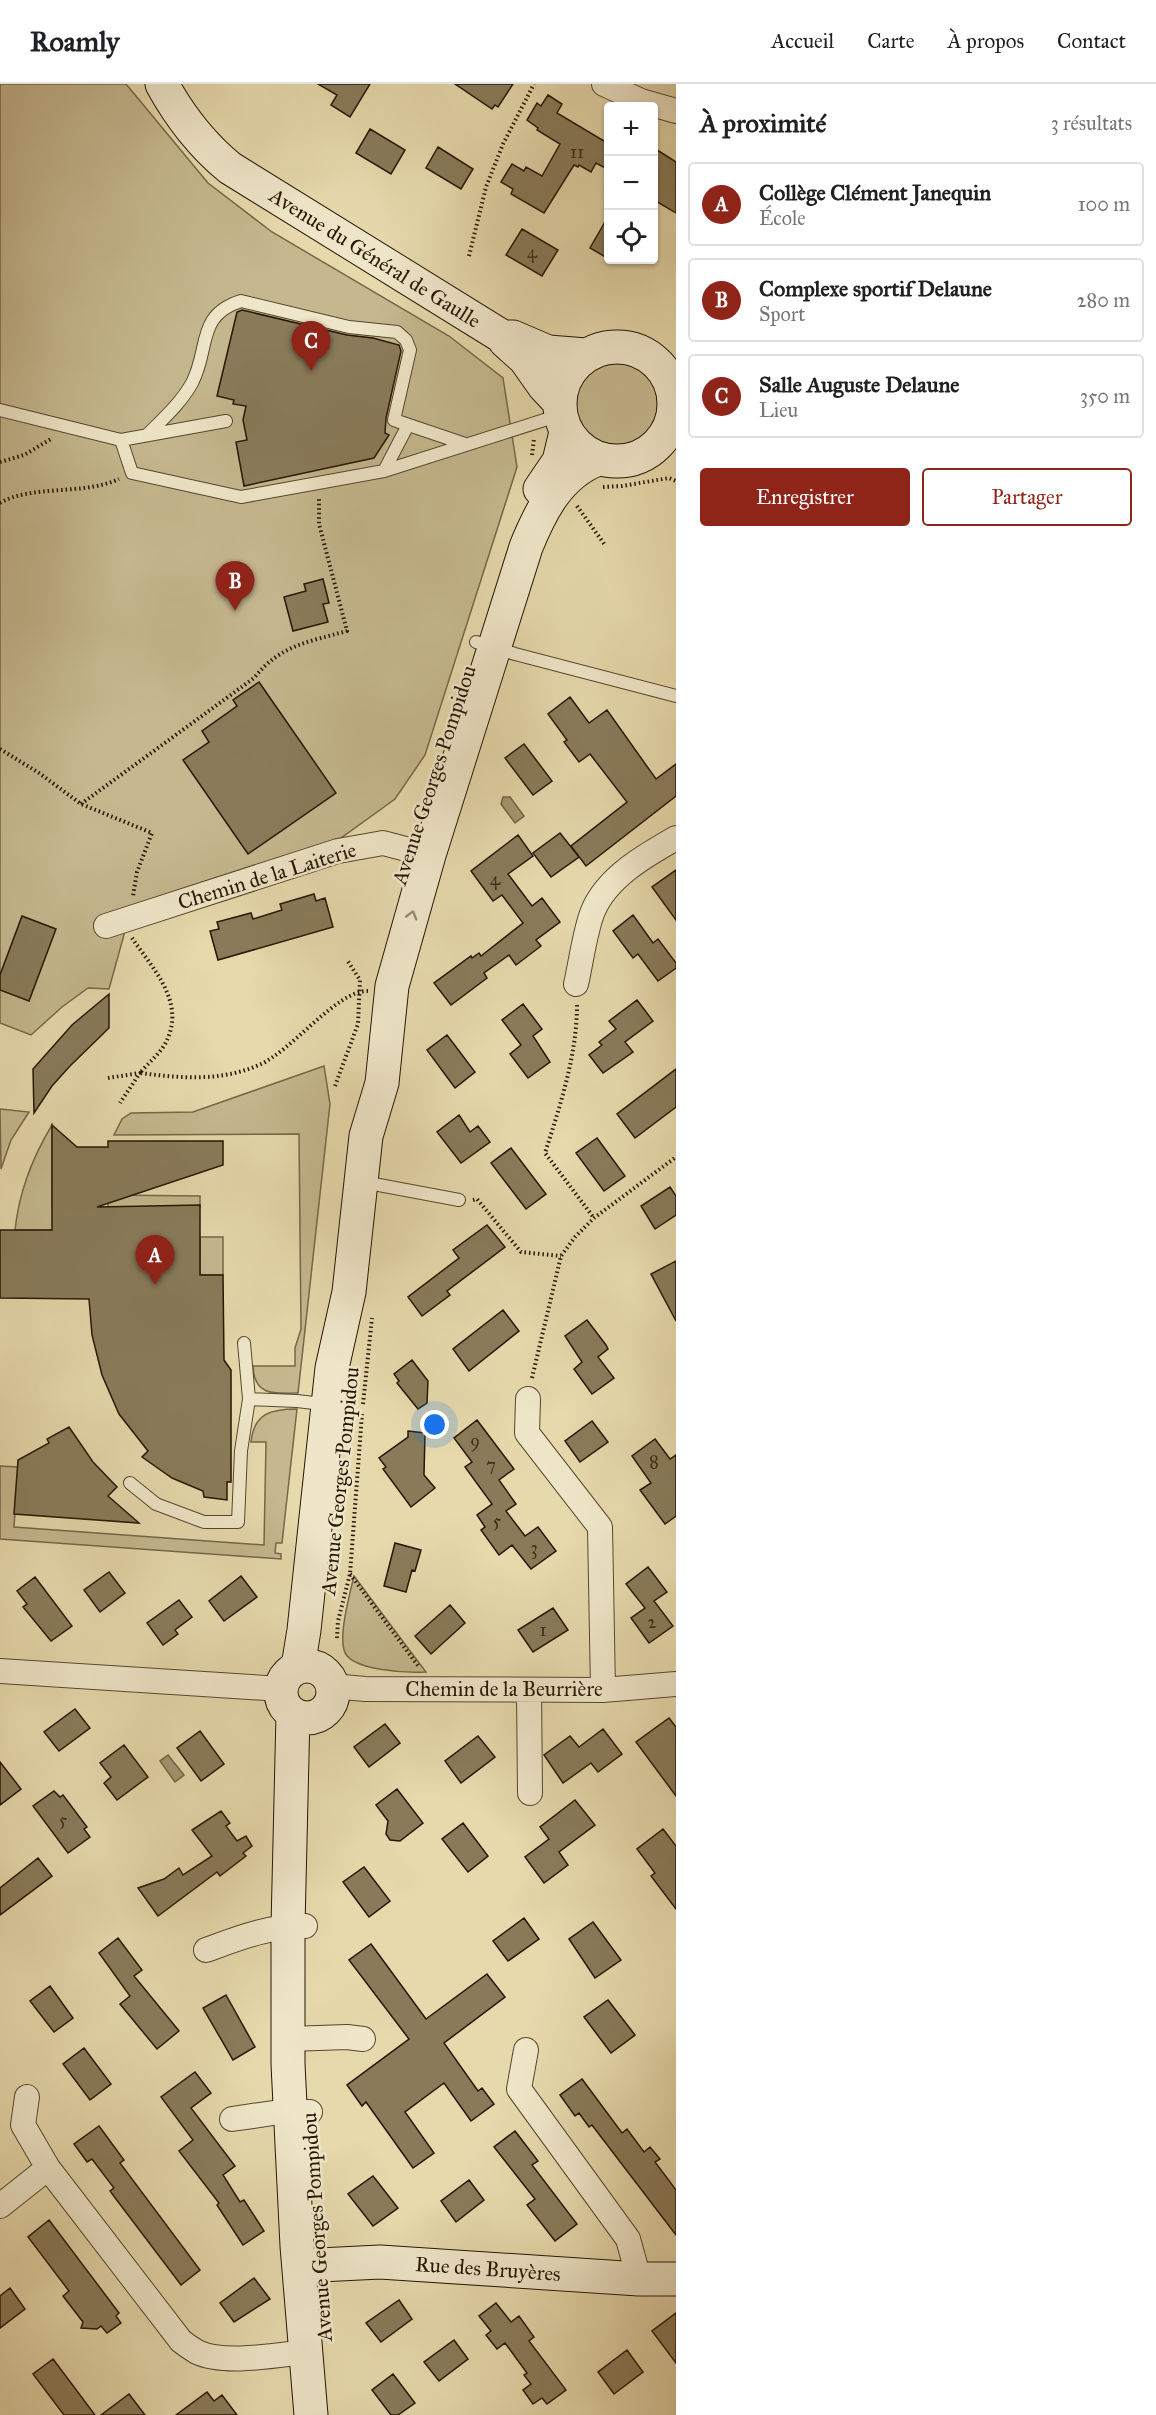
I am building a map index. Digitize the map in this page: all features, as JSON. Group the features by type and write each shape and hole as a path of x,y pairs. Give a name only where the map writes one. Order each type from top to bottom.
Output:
{"street":[{"name":"Avenue du Général de Gaulle","path":"162,84 175,107 217,157 503,337 507,345 525,359 562,417"},
{"name":"Avenue du Général de Gaulle","path":"184,84 215,134 247,178"},
{"path":"604,84 640,101 676,111"},
{"name":"Avenue du Général de Gaulle","path":"503,337 513,337 548,352 586,355"},
{"path":"617,347 634,349 662,360 675,406 665,435 653,449 643,455 596,473 562,417 561,388 567,375 586,355 601,349 617,347"},
{"name":"Avenue Georges Pompidou","path":"310,2415 306,2352 309,2266 297,2039 296,1926 307,1690 339,1406 353,1369 361,1302 362,1182 366,1136 382,1083 392,986 420,852 485,644 512,533 532,498 559,461 562,417"},
{"path":"643,455 676,461"},
{"name":"Avenue Georges Pompidou","path":"485,644 540,512 567,479 583,465 596,473"},
{"path":"576,984 593,911 609,886 643,857 676,838"},
{"name":"Chemin de la Laiterie","path":"113,924 338,851 376,843 390,844 420,852"},
{"path":"528,1399 527,1433 600,1527 603,1690"},
{"name":"Chemin de la Beurrière","path":"0,1671 307,1690 603,1690 676,1684"},
{"path":"529,1690 530,1793"},
{"path":"206,1950 260,1930 296,1926"},
{"path":"297,2039 363,2039"},
{"path":"526,2050 519,2090 628,2239 639,2279"},
{"path":"27,2097 23,2125 48,2168 181,2341 198,2352 217,2357 234,2358 306,2352"},
{"path":"232,2118 300,2112"},
{"path":"0,2206 48,2168"},
{"name":"Rue des Bruyères","path":"309,2266 380,2262 676,2280"},
{"name":"Avenue Georges Pompidou","path":"309,2266 332,2415"}],"lane":[{"path":"147,435 171,412 192,382 204,348 207,329 213,319 230,304 241,301 349,327 390,330 402,335 410,350 394,420 465,444"},
{"path":"0,410 121,440 226,421"},
{"path":"121,440 132,473 241,497 384,471 465,444 562,417"},
{"path":"384,471 408,425"},
{"path":"485,644 676,696"},
{"path":"362,1182 459,1200"},
{"path":"130,1483 156,1504 204,1522 238,1522 240,1451 249,1399 244,1343"},
{"path":"249,1399 339,1406"}],"path":[{"path":"469,256 486,188 503,144 534,84"},
{"path":"0,462 24,455 71,428"},
{"path":"0,503 37,493 81,490 106,484 132,473"},
{"path":"596,473 622,486 669,478 676,481"},
{"path":"81,804 254,678 266,663 290,647 347,631 320,524 320,483"},
{"path":"573,501 605,545"},
{"path":"0,749 39,773 81,804 152,833 137,872 131,908 113,924 167,989 173,1014 167,1041 140,1073 120,1103"},
{"path":"334,1086 358,1024 360,980 347,960"},
{"path":"576,984 577,1032 545,1153 594,1218"},
{"path":"108,1078 140,1073 201,1078 225,1076 258,1065 292,1044 341,1000 359,991"},
{"path":"528,1399 561,1256 575,1237 594,1218 676,1157"},
{"path":"459,1200 477,1199 521,1252 561,1256"},
{"path":"337,1638 338,1622 350,1574 357,1463 361,1302"},
{"path":"350,1574 425,1676"}],"shaded area":[{"path":"0,84 126,84 208,183 272,232 449,336 503,378 517,467 425,755 395,799 334,843 125,931 109,989 88,988 62,1007 31,1035 0,1023"},
{"path":"617,357 635,361 650,371 660,386 664,404 660,422 650,437 635,447 617,451 599,447 584,437 574,422 570,404 574,386 584,371 599,361"},
{"path":"503,797 510,797 524,816 515,823 501,804"},
{"path":"324,1066 330,1104 298,1393 273,1393 261,1388 257,1383 253,1366 295,1366 295,1348 301,1329 299,1134 114,1135 122,1119 131,1113 193,1112"},
{"path":"0,1109 29,1112 11,1140 1,1169"},
{"path":"52,1125 52,1207 66,1230 15,1230 28,1176 38,1150"},
{"path":"108,1195 200,1196 200,1207 108,1207"},
{"path":"200,1237 223,1237 223,1275 200,1275"},
{"path":"297,1409 282,1543 276,1543 275,1553 281,1554 281,1559 0,1539 0,1466 18,1467 14,1527 264,1545 266,1442 251,1442 253,1432 265,1415 279,1410"},
{"path":"354,1576 426,1672 380,1669 356,1662 348,1657 344,1650 343,1634"},
{"path":"168,1755 184,1775 175,1782 160,1761"}],"building":[{"path":"318,84 370,84 350,117 331,105 337,95"},
{"path":"455,84 513,84 498,107 495,105 492,109"},
{"path":"548,95 562,104 557,113 604,141 604,167 596,163 591,172 579,165 578,167 574,165 544,213 511,194 513,189 501,182 512,164 524,171 526,167 542,176 560,144 537,130 538,128 527,120 537,103 541,106"},
{"path":"370,129 405,150 391,174 356,153"},
{"path":"438,147 473,169 461,189 426,168"},
{"path":"658,151 676,162 676,213 658,202"},
{"path":"604,224 604,256 590,248"},
{"path":"522,229 558,250 542,276 506,255"},
{"path":"242,310 399,345 401,351 386,418 385,433 389,435 374,458 244,486 236,442 247,440 243,420 246,406 233,404 234,400 217,396 237,312"},
{"path":"323,579 329,603 323,604 328,622 293,631 284,597 306,591 304,584"},
{"path":"259,682 336,793 248,854 183,760 209,742 202,731 237,706 233,700"},
{"path":"570,697 589,723 607,710 656,779 676,764 676,796 586,866 571,846 627,802 590,754 579,762 564,742 567,740 548,714"},
{"path":"524,744 552,781 533,795 505,758"},
{"path":"560,833 579,857 551,877 533,853"},
{"path":"518,835 533,856 508,874 532,906 542,898 560,922 536,940 541,946 516,965 509,955 484,973 487,978 451,1005 434,983 471,956 472,958 479,953 481,956 523,923 502,895 493,901 471,871"},
{"path":"676,870 676,920 652,887"},
{"path":"314,894 316,901 325,898 333,927 218,960 210,931 219,929 217,922 251,913 253,919 282,910 280,904"},
{"path":"633,915 653,943 658,939 676,963 676,968 658,981 638,954 633,958 613,931"},
{"path":"22,916 56,929 29,1001 0,990 0,975"},
{"path":"109,994 109,1028 52,1086 34,1113 33,1069 72,1025"},
{"path":"637,1000 653,1021 625,1042 633,1052 603,1073 589,1055 602,1045 599,1042 616,1029 609,1021"},
{"path":"523,1004 542,1029 533,1036 550,1062 528,1078 510,1054 521,1045 502,1020"},
{"path":"447,1035 475,1072 455,1088 427,1050"},
{"path":"676,1069 676,1107 635,1138 617,1114"},
{"path":"459,1115 470,1132 478,1126 490,1142 461,1163 437,1132"},
{"path":"52,1125 77,1147 108,1147 108,1141 223,1141 223,1165 97,1207 200,1205 200,1275 223,1275 224,1360 231,1370 231,1482 227,1482 227,1500 204,1497 203,1491 172,1478 142,1457 148,1451 119,1414 102,1375 92,1335 89,1299 0,1298 0,1230 52,1230"},
{"path":"597,1138 625,1176 604,1191 576,1153"},
{"path":"511,1148 546,1194 526,1209 491,1163"},
{"path":"670,1187 676,1196 676,1215 655,1229 641,1206"},
{"path":"487,1225 505,1247 447,1291 450,1295 422,1316 408,1297 459,1258 453,1250"},
{"path":"676,1261 676,1321 651,1274"},
{"path":"503,1310 519,1331 469,1371 453,1349"},
{"path":"587,1320 608,1349 598,1357 614,1378 592,1394 574,1369 582,1362 565,1336"},
{"path":"412,1360 428,1381 427,1403 418,1409 397,1383 399,1381 394,1374"},
{"path":"477,1420 514,1469 499,1480 516,1504 506,1511 525,1536 538,1527 556,1551 531,1569 512,1545 499,1555 481,1530 485,1527 477,1515 492,1504 465,1467 472,1462 454,1438"},
{"path":"592,1421 608,1442 580,1462 565,1441"},
{"path":"69,1427 93,1462 117,1487 108,1496 139,1523 14,1514 18,1460 49,1443 47,1439"},
{"path":"408,1431 425,1433 424,1475 435,1488 411,1507 383,1469 386,1467 379,1458 408,1437"},
{"path":"655,1439 670,1459 676,1455 676,1516 665,1524 640,1490 651,1483 632,1456"},
{"path":"395,1543 421,1550 406,1592 384,1586"},
{"path":"648,1567 667,1592 654,1601 673,1626 649,1643 631,1618 645,1608 626,1584"},
{"path":"109,1572 125,1593 100,1612 84,1590"},
{"path":"241,1576 257,1597 224,1621 209,1601"},
{"path":"35,1577 72,1626 51,1641 23,1607 27,1604 17,1591"},
{"path":"179,1600 192,1617 175,1630 178,1634 163,1645 147,1623"},
{"path":"450,1605 465,1623 431,1654 415,1636"},
{"path":"553,1608 568,1630 533,1652 518,1630"},
{"path":"75,1709 90,1728 59,1751 44,1732"},
{"path":"669,1718 676,1727 676,1796 636,1742"},
{"path":"385,1724 400,1743 369,1767 354,1747"},
{"path":"603,1729 622,1754 598,1772 591,1763 563,1783 544,1755 570,1736 579,1747"},
{"path":"200,1731 224,1764 201,1781 177,1748"},
{"path":"478,1736 495,1757 461,1783 445,1761"},
{"path":"124,1745 148,1777 117,1800 104,1783 111,1777 100,1763"},
{"path":"0,1762 21,1789 0,1805"},
{"path":"397,1789 423,1823 400,1841 390,1840 386,1834 388,1821 376,1805"},
{"path":"54,1791 60,1797 63,1795 87,1827 84,1829 90,1837 68,1853 33,1806"},
{"path":"575,1800 595,1825 559,1852 568,1865 544,1883 525,1857 549,1839 540,1827"},
{"path":"221,1811 230,1823 226,1826 237,1841 246,1836 252,1846 243,1853 246,1856 220,1876 217,1872 158,1916 138,1888 164,1879 179,1868 183,1875 212,1856 192,1830"},
{"path":"463,1823 488,1856 468,1872 442,1839"},
{"path":"663,1829 676,1846 676,1909 651,1876 655,1873 637,1849"},
{"path":"38,1858 52,1876 0,1915 0,1888"},
{"path":"364,1867 390,1901 369,1917 343,1882"},
{"path":"524,1918 539,1939 508,1961 493,1941"},
{"path":"593,1922 621,1960 595,1978 569,1939"},
{"path":"118,1938 142,1970 134,1976 179,2031 157,2049 120,2004 130,1996 99,1953"},
{"path":"371,1944 426,2019 487,1974 505,1997 444,2043 478,2091 482,2088 494,2104 471,2121 444,2083 405,2112 434,2153 413,2168 366,2102 362,2106 347,2085 409,2039 349,1960"},
{"path":"50,1986 73,2018 54,2032 30,2001"},
{"path":"226,1995 255,2047 233,2060 203,2008"},
{"path":"608,2000 635,2035 611,2053 584,2017"},
{"path":"84,2048 111,2084 90,2100 63,2064"},
{"path":"195,2072 211,2093 191,2108 235,2166 223,2175 240,2202 244,2200 264,2231 243,2245 217,2205 219,2203 179,2151 193,2140 161,2097"},
{"path":"582,2079 622,2133 627,2129 644,2152 650,2147 660,2159 655,2162 676,2190 676,2235 592,2125 589,2127 579,2113 575,2116 560,2095"},
{"path":"99,2126 124,2160 120,2163 200,2270 181,2285 110,2191 114,2188 92,2159 87,2162 74,2144"},
{"path":"515,2131 538,2161 532,2165 577,2224 555,2241 527,2205 535,2199 494,2147"},
{"path":"373,2176 398,2208 373,2226 348,2194"},
{"path":"469,2180 484,2200 456,2222 441,2201"},
{"path":"49,2220 119,2313 116,2316 121,2323 107,2333 101,2326 97,2329 81,2328 83,2322 63,2296 69,2291 28,2237"},
{"path":"254,2278 270,2299 234,2322 220,2303"},
{"path":"10,2288 25,2309 0,2328 0,2296"},
{"path":"399,2300 412,2319 381,2342 366,2323"},
{"path":"496,2303 511,2322 519,2316 534,2337 529,2341 566,2390 547,2404 542,2398 533,2404 523,2390 531,2384 524,2375 527,2373 505,2343 497,2349 486,2335 491,2331 479,2316"},
{"path":"676,2313 676,2363 652,2331"},
{"path":"454,2340 468,2359 439,2381 424,2362"},
{"path":"627,2350 643,2372 614,2394 598,2372"},
{"path":"53,2359 95,2415 64,2415 33,2374"},
{"path":"393,2374 415,2403 398,2415 391,2415 372,2390"},
{"path":"207,2392 214,2401 222,2395 237,2415 176,2415"},
{"path":"129,2394 145,2415 101,2415"}],"place":[{"name":"Salle Auguste Delaune","path":"311,371"},
{"name":"Complexe sportif Delaune","path":"235,611"},
{"name":"Collège Clément Janequin","path":"155,1285"}]}
